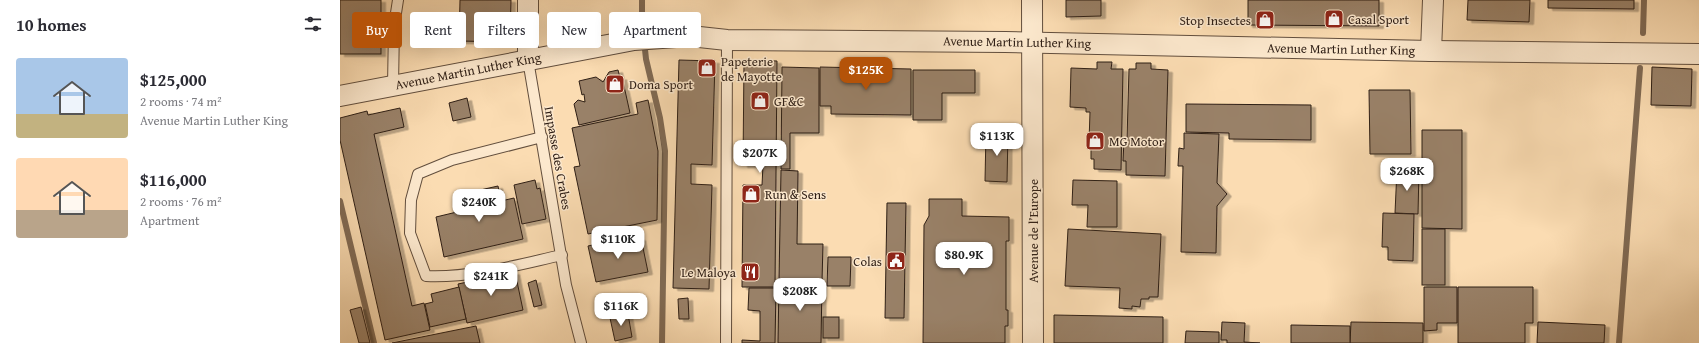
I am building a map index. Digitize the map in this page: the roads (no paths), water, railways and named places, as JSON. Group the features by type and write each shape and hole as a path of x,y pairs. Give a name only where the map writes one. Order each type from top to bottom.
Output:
{"street":[{"path":"528,0 528,60"},
{"name":"Avenue de l’Europe","path":"1032,0 1033,343"},
{"path":"1431,51 1433,0"},
{"name":"Avenue Martin Luther King","path":"340,96 634,40 690,36 727,40 1032,42 1431,51 1699,54"}],"lane":[{"path":"393,86 394,26 398,0"},
{"path":"726,343 727,40"},
{"name":"Impasse des Crabes","path":"528,60 566,285 581,343"},
{"path":"542,137 452,160 418,174 410,200 410,233 426,276 448,277 472,274 562,256"}],"waterway":[{"path":"642,0 642,21 646,59 660,118 665,151 662,343"},
{"path":"1643,33 1644,0"},
{"path":"1619,343 1640,68"},
{"path":"340,201 374,343"}],"place":[{"name":"Casal Sport","path":"1334,19"},
{"name":"Stop Insectes","path":"1265,20"},
{"name":"Papeterie de Mayotte","path":"707,68"},
{"name":"Doma Sport","path":"615,84"},
{"name":"GF&C","path":"760,101"},
{"name":"MG Motor","path":"1095,141"},
{"name":"Run & Sens","path":"751,194"},
{"name":"Colas","path":"896,261"},
{"name":"Le Maloya","path":"750,272"}]}
